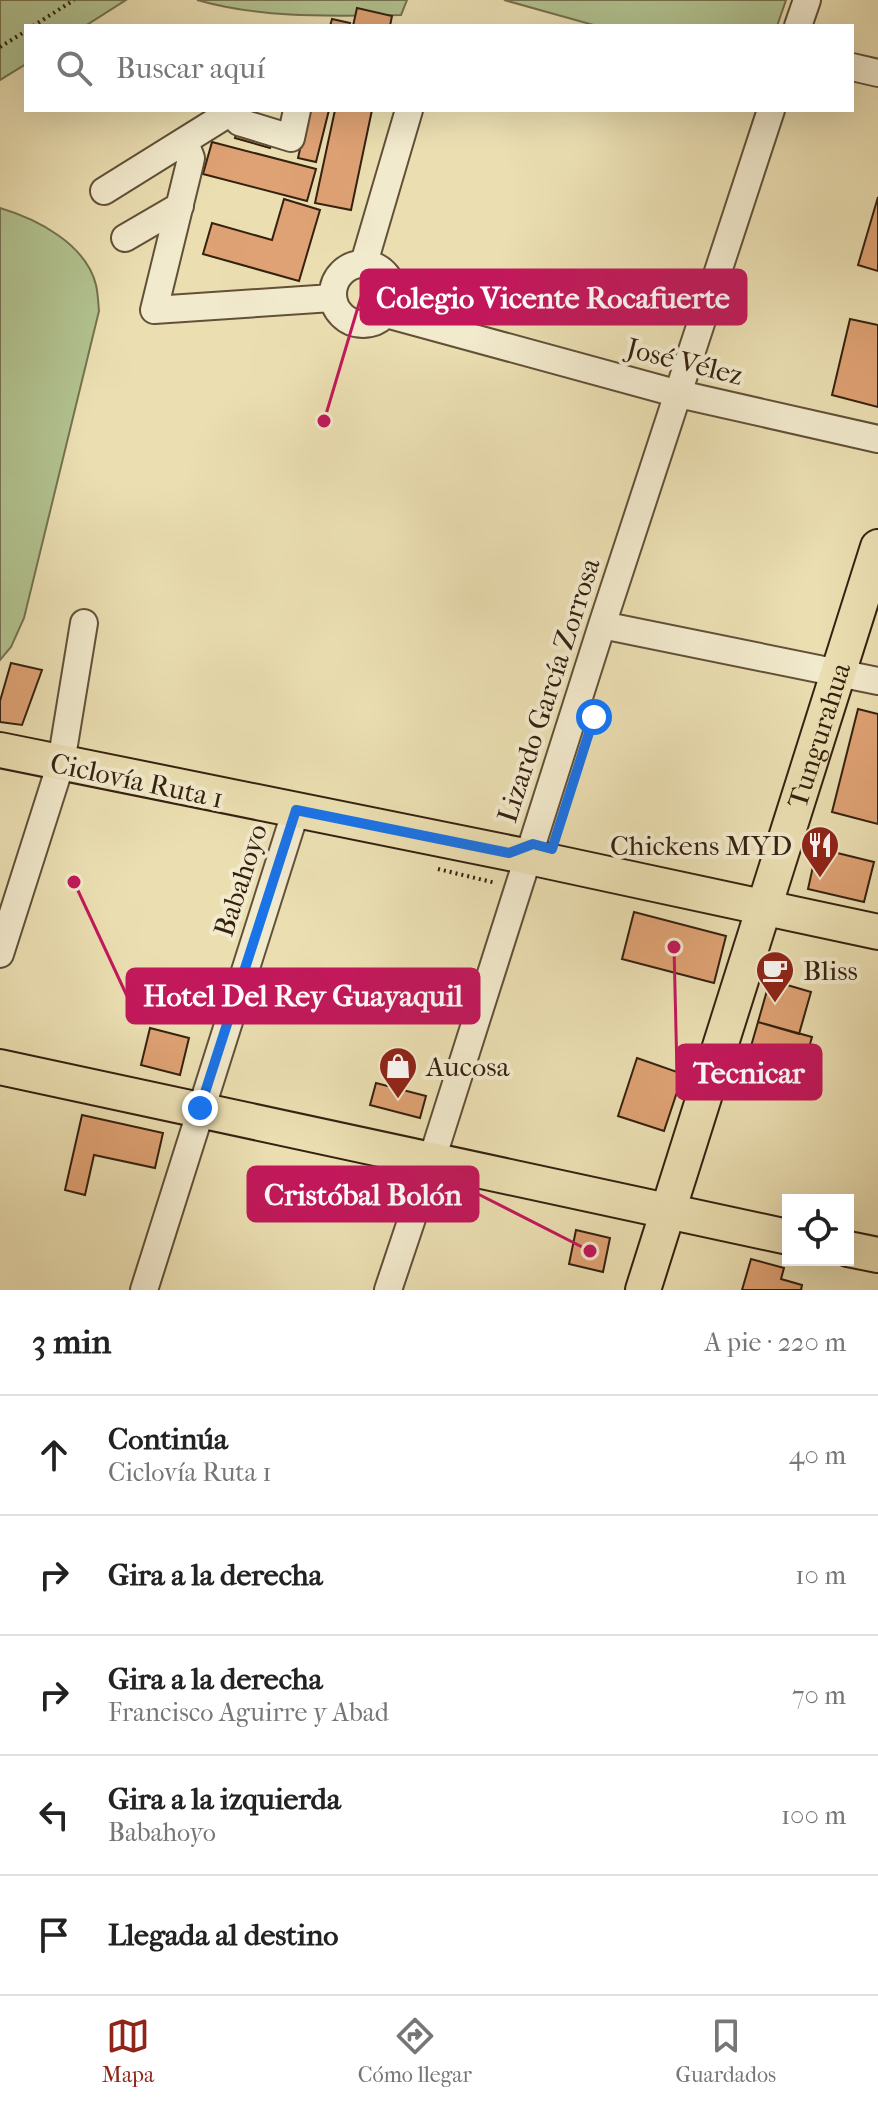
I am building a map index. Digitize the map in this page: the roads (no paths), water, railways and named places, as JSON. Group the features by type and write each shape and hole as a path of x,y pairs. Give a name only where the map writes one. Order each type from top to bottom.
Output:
{"main road":[{"name":"Tungurahua","path":"643,1290 878,547"},
{"path":"0,750 296,810 522,861 766,900 878,932"},
{"path":"0,1067 782,1236"},
{"path":"854,1250 878,1255"}],"street":[{"path":"799,24 807,0"},
{"path":"854,67 878,73"},
{"path":"104,191 231,112"},
{"path":"234,112 239,122 291,138 297,112"},
{"path":"364,263 408,112"},
{"name":"Lizardo García Zorrosa","path":"388,1290 432,1159 522,861 770,112"},
{"path":"185,142 191,158 154,310 332,298"},
{"path":"125,238 180,206"},
{"path":"364,263 382,271 393,287 393,297 386,314 369,324 349,322 341,316 332,298 337,277 344,269 364,263"},
{"name":"José Vélez","path":"386,314 679,394 878,439"},
{"path":"0,954 61,763 84,623"},
{"path":"602,625 878,681"},
{"name":"Babahoyo","path":"144,1290 296,810"},
{"path":"766,900 878,917"}],"place":[{"name":"Colegio Vicente Rocafuerte","path":"324,421"},
{"name":"Chickens MYD","path":"820,879"},
{"name":"Hotel Del Rey Guayaquil","path":"74,882"},
{"name":"Tecnicar","path":"674,947"},
{"name":"Bliss","path":"775,1004"},
{"name":"Aucosa","path":"398,1100"},
{"name":"Cristóbal Bolón","path":"590,1251"}]}
